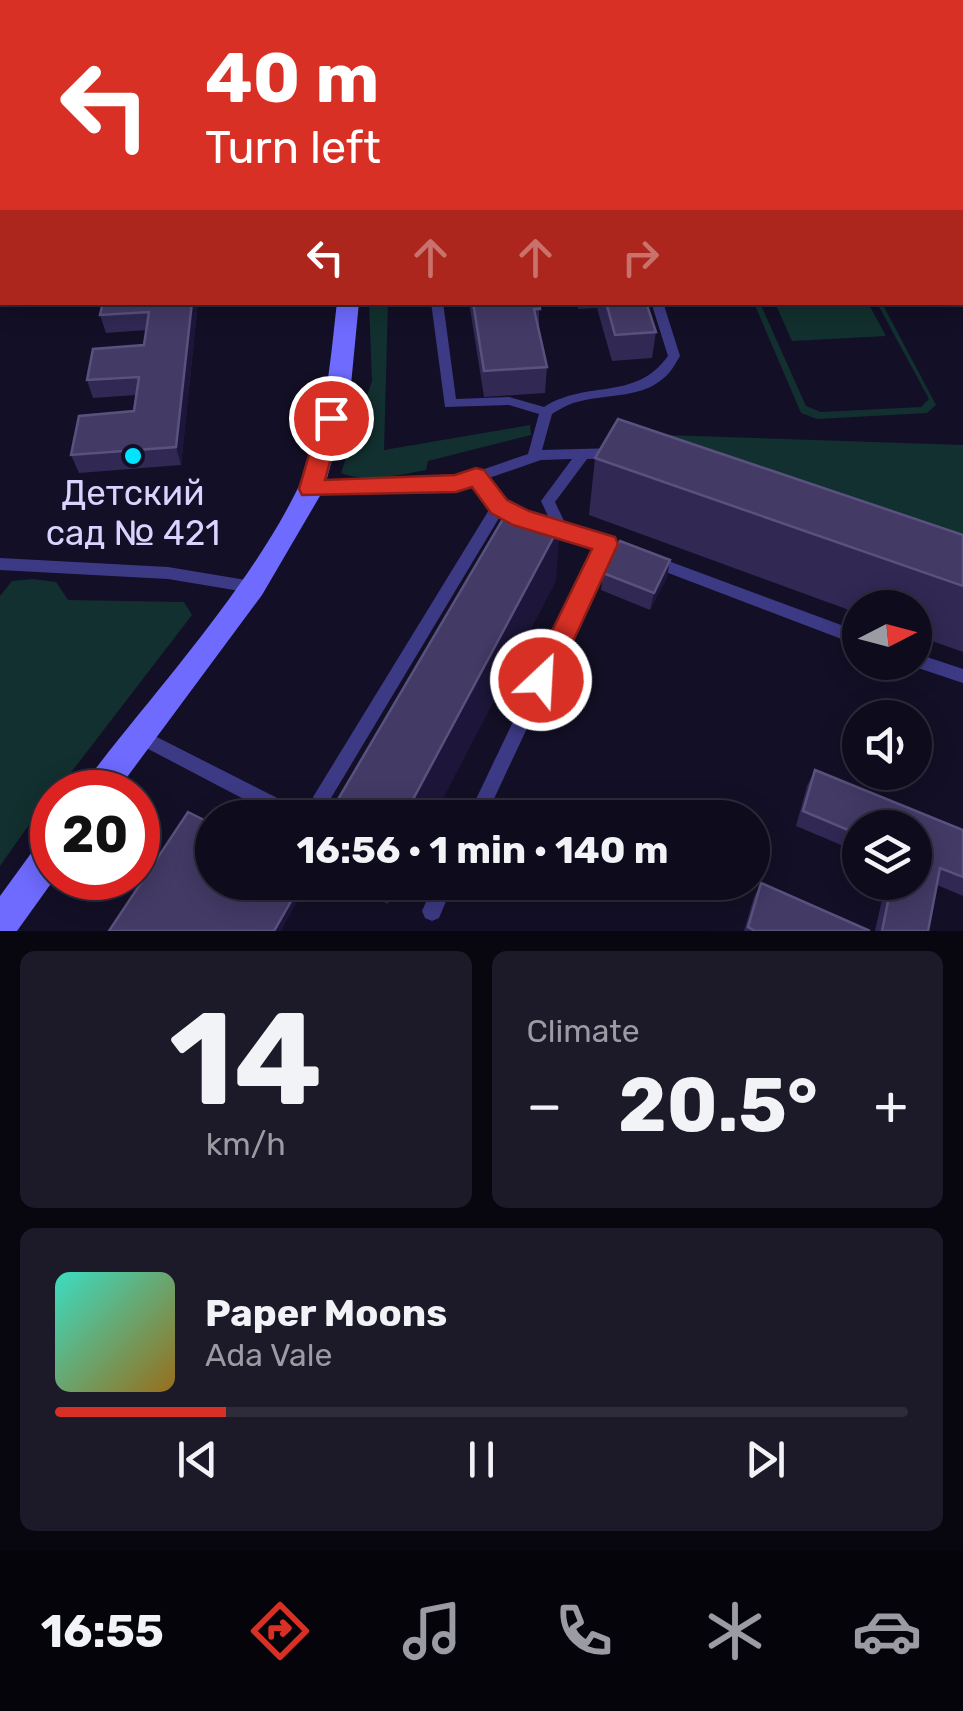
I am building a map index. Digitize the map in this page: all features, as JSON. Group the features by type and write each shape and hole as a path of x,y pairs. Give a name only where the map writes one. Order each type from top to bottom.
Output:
{"street":[{"path":"114,770 252,586 310,489 338,395 348,305"},
{"path":"0,925 30,883"}],"lane":[{"path":"437,305 449,403 636,391 669,366 674,356 658,305"},
{"path":"533,459 546,412 571,396"},
{"path":"503,402 546,412"},
{"path":"310,489 456,484 540,455 593,451 627,456"},
{"path":"560,527 548,502 583,454"},
{"path":"476,476 499,506 528,520 560,527 842,632"},
{"path":"322,796 499,506"},
{"path":"485,800 606,544"},
{"path":"0,564 168,573 252,586"},
{"path":"932,666 963,676"},
{"path":"139,736 264,800"},
{"path":"432,911 437,900"}],"green space":[{"path":"369,305 388,305 384,450 530,425 531,435 428,461 426,470 372,478 341,473 372,381"},
{"path":"755,305 761,305 806,406 821,412 921,407 929,399 878,305 883,305 936,405 927,413 817,419 801,413"},
{"path":"776,305 869,305 886,336 792,341"},
{"path":"634,434 963,445 963,558"},
{"path":"12,581 56,582 68,600 184,602 192,615 73,770 30,770 30,823 0,866 0,596"}],"building":[{"path":"102,305 192,305 176,447 71,455 79,416 134,411 139,377 87,380 93,349 144,345 149,312 100,315"},
{"path":"473,305 539,305 540,309 534,309 547,367 484,371"},
{"path":"607,305 647,305 656,332 615,335"},
{"path":"618,419 963,535 963,586 595,458"},
{"path":"510,507 560,525 413,800 338,800"},
{"path":"620,541 670,560 654,593 603,573"},
{"path":"815,770 842,781 842,790 864,790 914,810 842,810 842,827 803,811"},
{"path":"188,812 195,816 195,900 292,900 274,931 109,931 130,900 160,900 160,854"},
{"path":"932,817 963,830 963,877 940,868 928,931 882,931 888,900 932,900"},
{"path":"770,887 870,931 755,931 748,927 756,900 770,900"}],"place":[{"name":"Детский сад № 421","path":"133,456"}],"route":[{"path":"331,418 310,489 456,484 476,476 499,506 521,518 606,544 541,680"}]}
